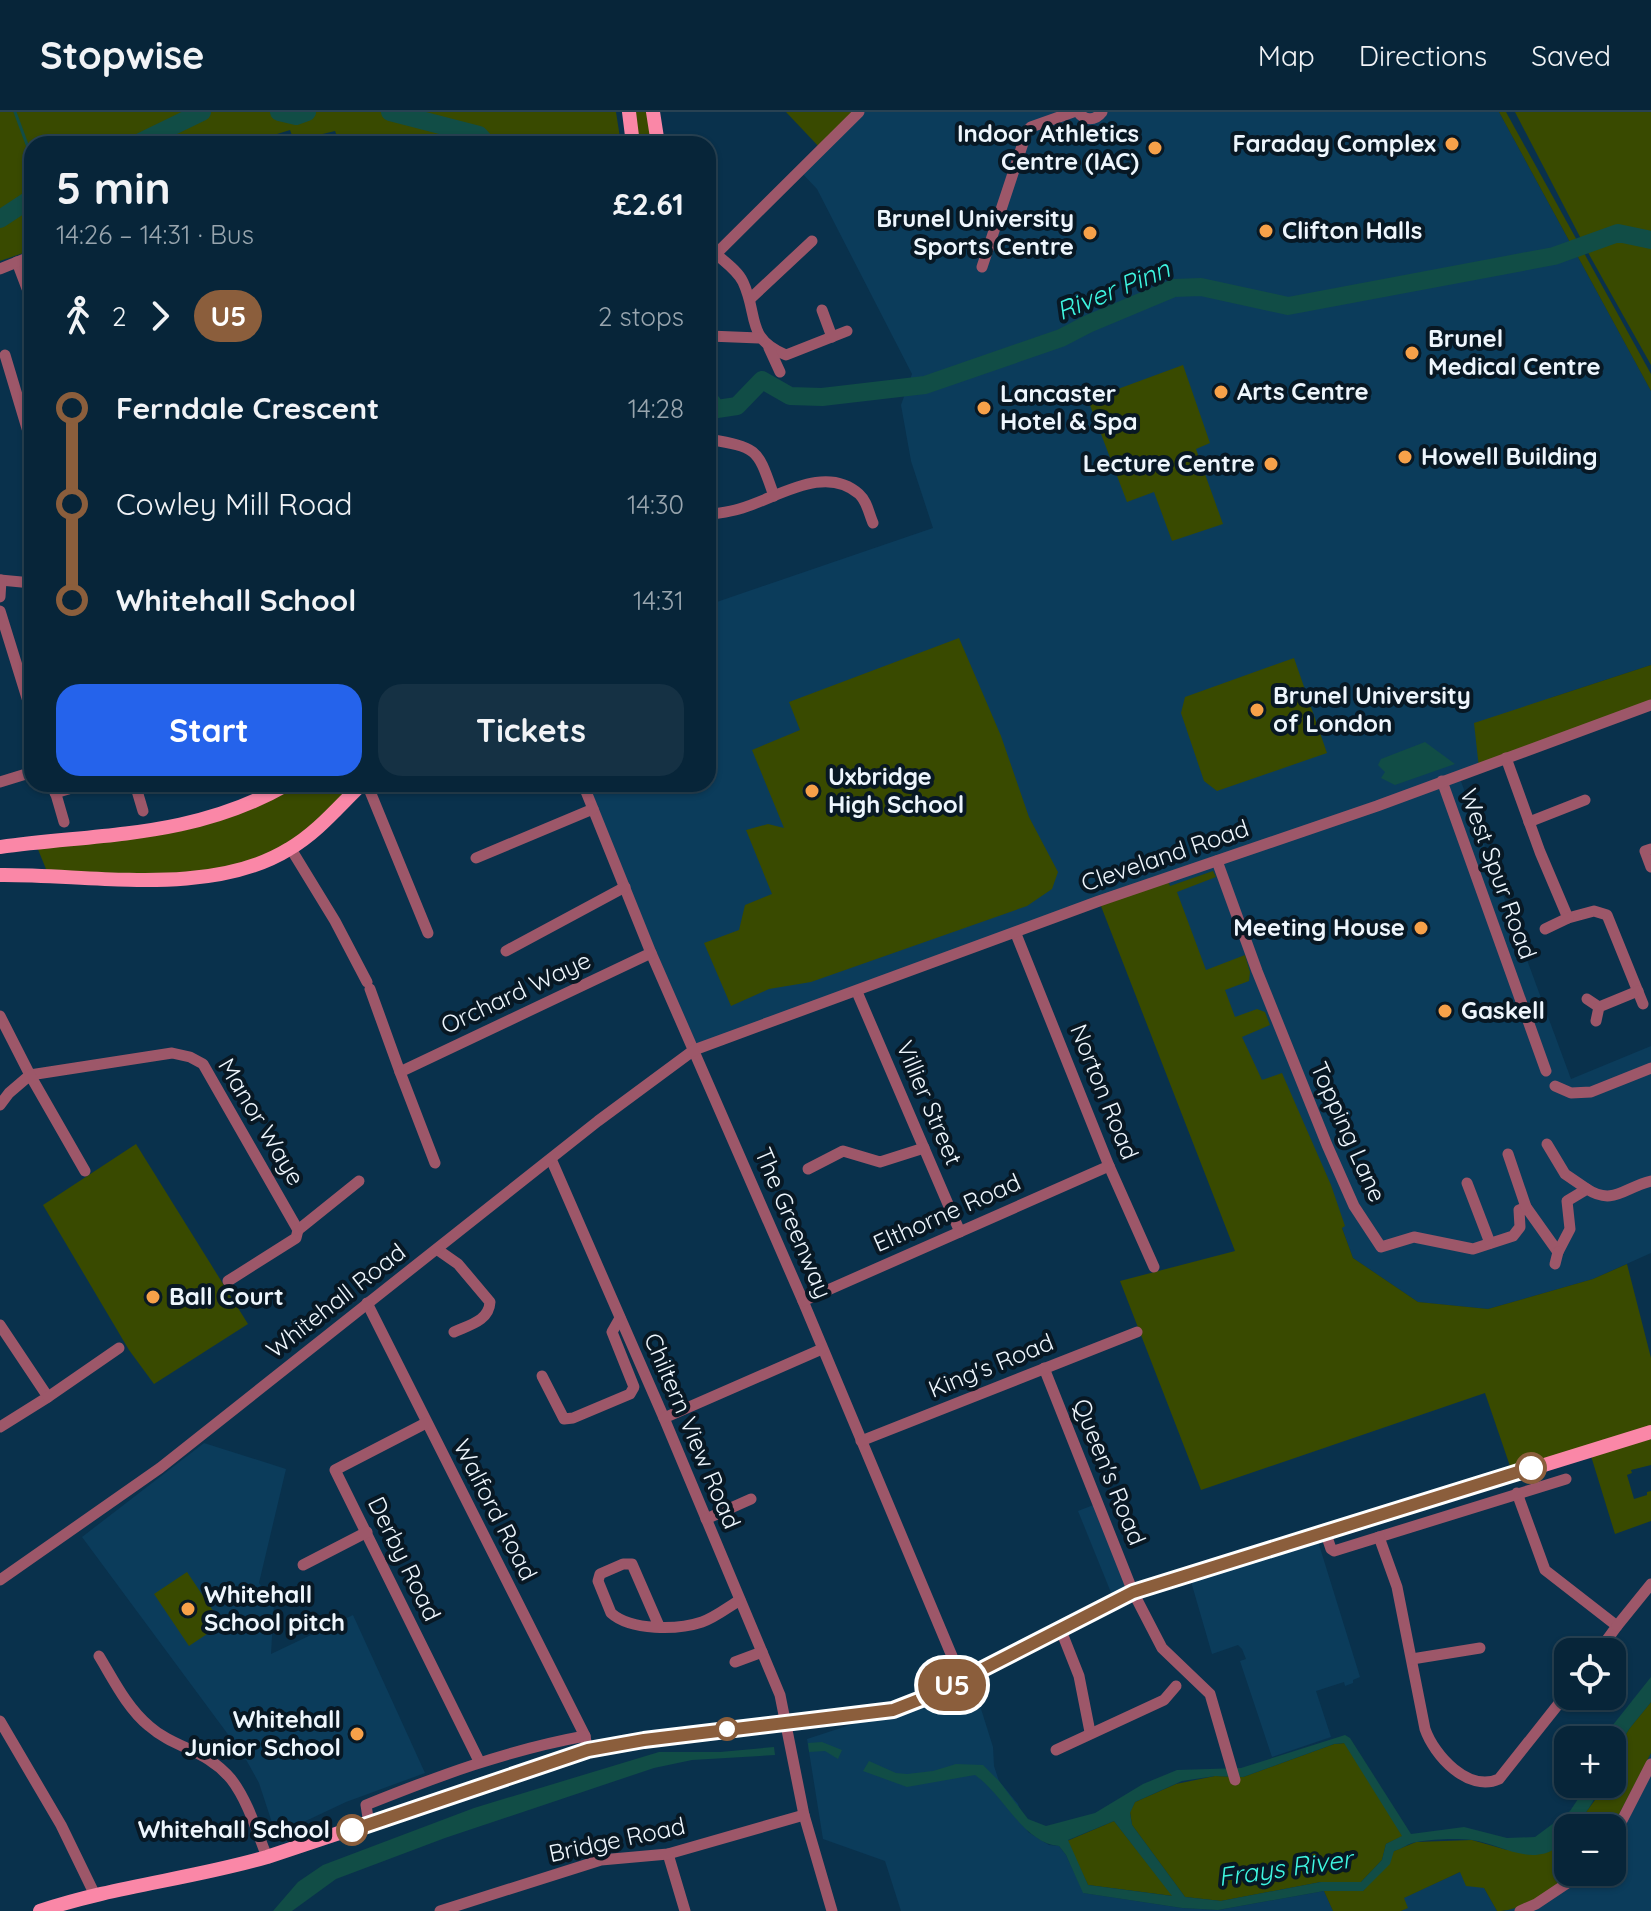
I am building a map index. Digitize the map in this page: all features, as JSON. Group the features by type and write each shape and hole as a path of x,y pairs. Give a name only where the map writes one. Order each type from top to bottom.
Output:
{"main road":[{"path":"629,112 632,136"},
{"path":"653,112 657,136"},
{"path":"0,847 116,836 198,822 274,792"},
{"path":"0,875 178,880 239,872 291,849 356,792"},
{"path":"40,1911 95,1895 224,1869 267,1857 369,1824 586,1743 790,1735 893,1710 962,1680 1133,1592 1651,1432"}],"street":[{"path":"716,252 859,112"},
{"path":"982,267 1027,131 1075,112 1089,119 1102,112"},
{"path":"750,299 812,241"},
{"path":"0,269 24,259"},
{"path":"716,259 741,277 750,299 759,338 769,348 780,372"},
{"path":"17,262 24,280"},
{"path":"822,310 832,337"},
{"path":"769,348 786,355 847,331"},
{"path":"716,336 759,338"},
{"path":"5,355 6,378 24,424"},
{"path":"716,440 743,445 754,451 774,496"},
{"path":"716,513 739,509 815,482 842,485 858,494 864,500 873,523"},
{"path":"0,597 0,580 24,582"},
{"path":"0,611 24,690"},
{"name":"Cleveland Road","path":"694,1050 1099,901 1651,705"},
{"path":"1506,758 1568,918"},
{"path":"0,782 24,775"},
{"name":"West Spur Road","path":"1442,781 1546,1071"},
{"path":"55,792 64,822"},
{"path":"139,792 143,811"},
{"path":"368,792 428,933"},
{"name":"The Greenway","path":"586,792 651,953 803,1301 962,1680"},
{"path":"1529,822 1585,800"},
{"path":"476,858 593,809"},
{"path":"291,849 335,921 368,986 435,1163"},
{"path":"1651,849 1645,851 1651,867"},
{"name":"Topping Lane","path":"1217,861 1327,1145 1354,1206 1381,1247 1414,1237 1473,1249 1490,1243"},
{"path":"506,951 625,887"},
{"path":"1545,929 1594,911 1607,915 1643,1004"},
{"name":"Norton Road","path":"1016,934 1109,1166 1154,1267"},
{"name":"Orchard Waye","path":"400,1072 651,953"},
{"path":"1599,1007 1638,991"},
{"name":"Villier Street","path":"857,992 960,1232"},
{"path":"1587,999 1599,1007"},
{"path":"1596,1021 1599,1007"},
{"path":"0,1016 85,1171"},
{"name":"Whitehall Road","path":"0,1580 160,1468 694,1050"},
{"name":"Manor Waye","path":"30,1075 172,1053 203,1064 298,1230"},
{"path":"1555,1086 1571,1093 1591,1092 1651,1068"},
{"path":"0,1105 30,1075"},
{"path":"1547,1144 1565,1174 1599,1197 1618,1195 1651,1181"},
{"path":"808,1169 843,1151 880,1162 924,1148"},
{"path":"1508,1154 1526,1207 1557,1258 1570,1229 1567,1201 1587,1189"},
{"name":"Chiltern View Road","path":"551,1159 780,1695 804,1815 832,1911"},
{"name":"Elthorne Road","path":"803,1301 1109,1166"},
{"name":"Manor Waye","path":"228,1281 296,1238 298,1230 359,1181"},
{"path":"1467,1183 1490,1243 1513,1236 1520,1227 1519,1210 1526,1207"},
{"path":"438,1250 458,1264 490,1302 484,1318 454,1332"},
{"name":"Walford Road","path":"367,1303 586,1743"},
{"path":"542,1376 564,1419 630,1394 634,1387 612,1332 620,1318"},
{"path":"0,1325 48,1397"},
{"name":"King's Road","path":"861,1441 1137,1332"},
{"path":"0,1427 119,1348"},
{"path":"664,1418 822,1349"},
{"name":"Queen's Road","path":"1044,1368 1133,1592 1162,1648 1210,1694 1235,1780"},
{"name":"Derby Road","path":"426,1423 335,1470 479,1761"},
{"path":"1536,1466 1542,1485"},
{"path":"1326,1534 1334,1551 1566,1479"},
{"path":"1517,1493 1545,1570 1617,1626"},
{"path":"706,1519 751,1499"},
{"path":"303,1565 367,1532"},
{"path":"1379,1537 1397,1587 1425,1729 1434,1750 1449,1766 1480,1781 1492,1782 1505,1775 1554,1710"},
{"path":"659,1626 632,1564 623,1564 600,1574 598,1581 614,1616 632,1623 659,1626 685,1626 699,1623 740,1600"},
{"path":"1608,1638 1651,1584"},
{"path":"1060,1628 1079,1676 1090,1732"},
{"path":"1412,1659 1480,1648"},
{"path":"735,1662 762,1652"},
{"path":"99,1656 121,1692 148,1726 207,1756 232,1780 249,1811 267,1857"},
{"path":"1056,1750 1164,1700 1176,1686"},
{"path":"0,1721 61,1825 95,1895"},
{"path":"369,1824 366,1805 479,1761 533,1745 586,1743"},
{"path":"1626,1815 1651,1764"},
{"name":"Bridge Road","path":"440,1911 601,1860 668,1854 804,1815"},
{"path":"668,1854 685,1911"},
{"path":"1520,1911 1563,1886"}],"shaded area":[{"name":"Brunel University of London","path":"858,112 1499,112 1651,391 1651,665 1550,698 1479,768 1459,776 1571,1079 1651,1046 1651,1253 1593,1279 1488,1309 1418,1302 1353,1258 1342,1228 1234,1053 1167,878 694,1050 591,792 716,792 716,602 933,528 911,461 901,405 912,374 817,189 799,170"},
{"path":"1425,742 1455,764 1395,785 1381,778 1385,772 1378,765 1381,759"},
{"path":"204,1443 286,1469 259,1583 274,1602 271,1654 353,1615 425,1773 346,1802 276,1835 259,1783 244,1756 82,1537"},
{"path":"1096,1504 1131,1592 1114,1600 1078,1511"},
{"path":"1317,1538 1360,1677 1345,1686 1344,1682 1316,1691 1331,1737 1272,1757 1240,1661 1246,1659 1242,1649 1238,1645 1212,1654 1190,1578"},
{"path":"971,1677 993,1747 999,1781 1018,1804 1028,1832 1049,1845 1059,1846 1066,1855 1084,1893 1182,1908 1218,1910 1324,1891 1333,1911 901,1911 885,1861 823,1839 807,1739 893,1711"},
{"path":"1651,1677 1651,1702 1626,1734 1626,1726 1612,1726"},
{"path":"1345,1735 1350,1738 1411,1834 1464,1827 1507,1838 1535,1837 1554,1823 1554,1849 1536,1855 1466,1839 1417,1842 1394,1851 1390,1864 1363,1891 1324,1891 1218,1910 1182,1908 1083,1893 1059,1846 1046,1843 1024,1827 975,1775 907,1787 863,1771 869,1761 896,1773 907,1774 956,1764 983,1765 1028,1819 1046,1826 1095,1813 1143,1784 1177,1770 1241,1768","holes":["1344,1743 1402,1836 1386,1844 1382,1860 1361,1882 1321,1882 1221,1901 1185,1897 1132,1825 1130,1813 1135,1802 1182,1781 1215,1776 1243,1777","1114,1821 1172,1896 1088,1885 1068,1840"]},
{"path":"822,1742 842,1750 838,1759 825,1751 809,1752 808,1743"},
{"path":"774,1747 775,1755 692,1760 654,1768 445,1838 336,1879 292,1911 273,1911 298,1882 323,1865 474,1808 659,1752 720,1752"},
{"path":"1651,1753 1651,1911 1504,1911 1554,1884 1626,1886 1626,1814 1620,1814"},
{"path":"1579,1798 1594,1798 1584,1814 1566,1814"},
{"path":"1460,1872 1484,1888 1497,1911 1401,1911 1407,1908 1403,1898"}],"green space":[{"path":"0,112 616,112 620,136 337,136 335,131 314,136 292,136 290,130 271,136 24,136 24,253 0,261"},
{"path":"629,112 653,112 657,136 632,136"},
{"path":"786,112 858,112 821,149"},
{"path":"1499,112 1506,112 1651,374 1651,391"},
{"path":"1515,112 1651,112 1651,365 1591,258"},
{"path":"1183,365 1210,443 1196,449 1223,524 1172,541 1154,492 1127,502 1088,400"},
{"path":"959,638 1001,736 1029,817 1058,872 1052,889 1027,906 811,982 769,989 731,1006 704,943 739,930 745,905 772,894 746,830 768,824 784,828 752,750 800,730 789,702"},
{"path":"1294,658 1327,753 1217,791 1204,781 1181,713 1185,697"},
{"path":"1651,665 1651,703 1479,768 1474,723"},
{"path":"269,792 353,792 291,849 178,880 48,874 35,842 198,822"},
{"path":"1213,871 1216,877 1177,892 1206,970 1245,955 1249,981 1225,990 1235,1017 1257,1009 1265,1012 1270,1025 1242,1037 1262,1080 1282,1073 1331,1185 1353,1258 1418,1302 1488,1309 1593,1279 1627,1264 1651,1358 1651,1431 1512,1472 1485,1393 1201,1490 1120,1281 1235,1251 1099,901 1167,877 1170,886"},
{"path":"136,1144 248,1324 154,1384 129,1350 43,1205"},
{"path":"1651,1439 1651,1465 1631,1470 1632,1473 1627,1475 1634,1499 1651,1491 1651,1521 1615,1534 1591,1456"},
{"name":"Whitehall School pitch","path":"187,1572 222,1624 189,1646 154,1594"},
{"path":"1651,1702 1651,1753 1619,1814 1584,1814 1596,1798 1626,1798 1626,1734"},
{"path":"1345,1743 1403,1836 1386,1844 1382,1860 1361,1882 1321,1882 1221,1901 1185,1897 1132,1825 1130,1812 1135,1802 1176,1784 1215,1776 1243,1777 1334,1744"},
{"path":"1114,1821 1173,1896 1088,1885 1067,1841"},
{"path":"1472,1840 1507,1850 1554,1846 1555,1886 1518,1907 1497,1911 1484,1888 1466,1886 1460,1872 1404,1898 1408,1908 1401,1911 1333,1911 1324,1891 1363,1891 1394,1851 1416,1842"}],"waterway":[{"path":"15,112 24,136"},
{"name":"River Pinn","path":"152,136 202,112"},
{"name":"River Pinn","path":"279,112 296,116 307,112"},
{"name":"River Pinn","path":"390,112 480,136"},
{"name":"River Pinn","path":"0,219 24,203"},
{"name":"River Pinn","path":"716,408 737,406 762,380 790,396 822,397 925,385 1061,338 1174,288 1201,287 1288,306 1554,256 1618,233 1651,240"}],"bus line":[{"name":"U5","path":"352,1830 588,1750 644,1740 893,1710 934,1694 1133,1592 1531,1468"}],"place":[{"name":"Faraday Complex","path":"1452,144"},
{"name":"Indoor Athletics Centre (IAC)","path":"1155,148"},
{"name":"Clifton Halls","path":"1266,231"},
{"name":"Brunel University Sports Centre","path":"1090,233"},
{"name":"Brunel Medical Centre","path":"1412,353"},
{"name":"Arts Centre","path":"1221,392"},
{"name":"Lancaster Hotel & Spa","path":"984,408"},
{"name":"Howell Building","path":"1405,457"},
{"name":"Lecture Centre","path":"1271,464"},
{"name":"Brunel University of London","path":"1257,710"},
{"name":"Uxbridge High School","path":"812,791"},
{"name":"Meeting House","path":"1421,928"},
{"name":"Gaskell","path":"1445,1011"},
{"name":"Ball Court","path":"153,1297"},
{"name":"Whitehall School pitch","path":"188,1609"},
{"name":"Whitehall Junior School","path":"357,1734"},
{"name":"Whitehall School","path":"352,1830"}],"water label":[{"name":"Frays River","path":"1285,1868"}]}
